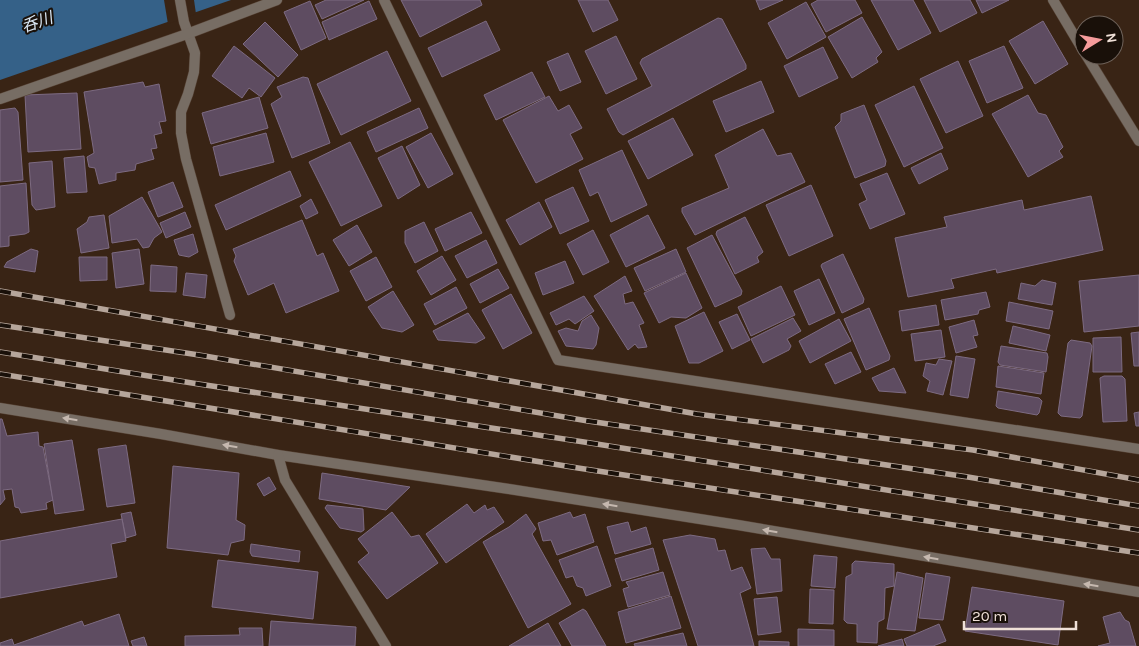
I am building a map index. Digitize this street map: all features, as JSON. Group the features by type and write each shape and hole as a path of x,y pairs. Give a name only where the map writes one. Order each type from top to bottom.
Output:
{"street":[{"path":"180,0 187,34 195,53 194,72 182,112 181,133 186,159 230,315"},
{"path":"0,99 187,34 277,0"},
{"path":"384,0 558,360 1139,449"},
{"path":"1053,0 1074,35"},
{"path":"1092,65 1139,141"},
{"path":"0,408 278,455 738,525 1139,592"},
{"path":"278,455 285,480 386,646"}],"water":[{"name":"呑川","path":"0,0 231,0 0,80"}],"pier":[{"path":"164,0 194,0 196,14 168,24"}],"building":[{"path":"326,0 364,0 322,19 315,5"},
{"path":"401,0 480,0 482,5 420,37"},
{"path":"578,0 608,0 618,20 593,32"},
{"path":"756,0 783,0 760,10"},
{"path":"818,0 855,0 862,13 826,32 811,4"},
{"path":"871,0 913,0 931,33 898,50"},
{"path":"924,0 970,0 977,13 940,32"},
{"path":"976,0 1009,0 982,13"},
{"path":"310,1 326,38 301,50 284,12"},
{"path":"369,1 377,19 329,40 322,22"},
{"path":"806,2 826,37 787,59 768,23"},
{"path":"862,17 882,52 876,58 878,62 852,78 828,37"},
{"path":"718,18 722,19 746,65 746,69 623,135 619,132 607,109 652,86 640,63 642,59"},
{"path":"486,21 500,50 442,77 428,48"},
{"path":"1043,21 1068,64 1035,84 1009,41"},
{"path":"265,22 298,55 278,77 243,44"},
{"path":"616,36 637,79 606,94 585,51"},
{"path":"234,46 275,78 261,97 249,88 242,98 212,76"},
{"path":"1004,46 1023,88 987,103 969,61"},
{"path":"823,47 838,78 799,97 784,66"},
{"path":"387,51 411,101 341,135 317,84"},
{"path":"568,53 581,82 560,91 547,62"},
{"path":"958,61 983,116 946,133 920,79"},
{"path":"532,72 545,97 496,120 484,95"},
{"path":"303,77 308,78 330,143 292,158 271,104 282,97 277,87"},
{"path":"761,81 774,112 726,132 713,101"},
{"path":"143,82 145,87 159,84 166,121 159,122 162,133 154,135 157,148 151,149 154,159 136,164 135,170 116,173 116,180 99,184 95,168 89,167 87,157 94,153 84,92"},
{"path":"914,86 943,148 904,167 875,105"},
{"path":"77,93 81,149 28,152 25,95"},
{"path":"1028,95 1038,113 1046,115 1063,147 1059,151 1063,157 1028,177 992,114"},
{"path":"549,96 558,111 569,105 582,128 570,134 583,159 536,183 503,120"},
{"path":"259,97 268,128 211,144 202,113"},
{"path":"864,105 886,161 885,166 855,178 835,127 841,121 841,114"},
{"path":"15,108 18,112 23,180 0,182 0,110"},
{"path":"419,108 428,128 376,152 367,132"},
{"path":"673,118 693,155 648,179 628,141"},
{"path":"763,129 777,156 791,153 805,182 695,235 682,212 682,208 729,188 715,155"},
{"path":"266,133 274,162 220,176 213,147"},
{"path":"431,133 453,174 428,188 406,147"},
{"path":"350,142 382,206 341,226 309,162"},
{"path":"402,146 420,185 398,199 378,158"},
{"path":"622,150 647,205 611,222 598,192 590,196 579,170"},
{"path":"941,153 948,169 919,184 911,168"},
{"path":"84,156 87,192 67,193 64,158"},
{"path":"52,161 55,207 36,210 32,205 29,163"},
{"path":"290,171 301,196 226,230 215,205"},
{"path":"887,173 905,214 870,229 859,204 867,200 860,184"},
{"path":"173,182 183,207 158,217 148,192"},
{"path":"26,183 29,232 9,236 9,246 0,247 0,186"},
{"path":"811,185 833,236 789,256 766,205"},
{"path":"573,187 589,221 560,234 545,200"},
{"path":"1091,196 1103,250 997,273 996,269 951,279 954,288 908,297 895,238 947,227 944,217 1022,200 1024,210"},
{"path":"142,197 162,232 154,238 149,247 143,248 137,239 112,243 109,216"},
{"path":"311,199 318,213 306,219 300,206"},
{"path":"539,202 552,227 520,245 506,220"},
{"path":"185,212 191,227 166,238 160,223"},
{"path":"471,212 482,233 445,251 435,229"},
{"path":"104,215 109,248 81,253 77,229 87,222 89,217"},
{"path":"648,215 665,248 626,267 610,235"},
{"path":"745,217 763,252 757,257 759,262 735,274 716,234 717,231"},
{"path":"302,220 317,256 323,253 339,291 286,313 274,283 248,295 234,261 236,256 233,249"},
{"path":"424,222 438,251 415,263 405,243 405,231"},
{"path":"357,225 372,252 349,266 333,240"},
{"path":"593,230 609,262 583,275 567,244"},
{"path":"193,234 198,252 189,257 179,255 174,240"},
{"path":"712,235 742,291 741,295 715,307 687,248"},
{"path":"486,240 497,263 467,278 455,256"},
{"path":"31,249 38,251 35,272 4,267 7,262"},
{"path":"139,249 144,284 116,288 112,253"},
{"path":"676,249 686,272 645,291 634,268"},
{"path":"843,254 864,299 863,303 842,313 821,266"},
{"path":"442,256 456,280 431,295 417,271"},
{"path":"79,257 107,257 107,280 80,281"},
{"path":"376,257 392,287 366,301 350,271"},
{"path":"565,261 574,283 543,295 535,273"},
{"path":"151,265 177,267 176,292 150,291"},
{"path":"498,269 509,288 480,303 470,284"},
{"path":"186,273 207,275 205,298 183,295"},
{"path":"686,273 702,308 686,318 671,317 659,323 644,293"},
{"path":"1139,275 1139,326 1084,332 1079,281"},
{"path":"625,276 632,291 623,294 625,304 633,302 644,323 639,325 647,347 638,348 635,344 628,350 594,296"},
{"path":"819,279 835,313 809,325 794,291"},
{"path":"1042,280 1056,283 1052,305 1018,299 1021,283 1035,286"},
{"path":"781,286 795,315 751,336 738,307"},
{"path":"456,287 467,308 435,325 424,304"},
{"path":"393,291 414,325 402,332 382,328 368,307"},
{"path":"986,292 990,307 979,310 978,314 945,320 941,300"},
{"path":"511,294 532,333 503,349 482,310"},
{"path":"584,296 594,311 575,324 569,319 556,325 550,313"},
{"path":"1009,302 1053,311 1049,329 1006,321"},
{"path":"936,305 939,325 902,331 899,311"},
{"path":"869,308 890,356 889,360 866,370 844,319"},
{"path":"704,312 723,351 699,363 689,363 675,326"},
{"path":"468,313 485,338 476,343 438,340 433,331"},
{"path":"737,314 750,340 732,349 719,322"},
{"path":"591,315 599,328 596,345 593,349 566,346 558,331 566,328 578,331 582,321"},
{"path":"793,318 801,331 787,339 791,346 789,350 763,363 751,339"},
{"path":"839,319 851,341 810,363 799,341"},
{"path":"974,320 978,335 973,336 977,347 956,353 949,327"},
{"path":"1013,326 1050,335 1046,351 1009,343"},
{"path":"941,330 945,357 915,361 911,334"},
{"path":"1139,332 1139,366 1134,366 1131,333"},
{"path":"1121,337 1122,372 1093,372 1093,338"},
{"path":"1071,340 1090,343 1092,346 1082,416 1080,418 1061,416 1058,413 1068,343"},
{"path":"1001,346 1047,353 1046,372 1000,365 998,362"},
{"path":"851,352 861,372 835,384 825,364"},
{"path":"956,356 975,359 968,398 950,395"},
{"path":"939,359 952,361 943,395 927,391 930,381 923,376 926,363 936,365"},
{"path":"998,366 1044,373 1041,394 996,387"},
{"path":"894,368 906,393 879,391 872,378"},
{"path":"1104,376 1122,376 1125,379 1127,421 1103,422 1100,378"},
{"path":"998,391 1039,398 1042,401 1039,413 1037,415 998,408 996,406"},
{"path":"1139,412 1139,426 1136,426 1134,413"},
{"path":"0,419 2,419 7,436 38,432 39,446 43,447 53,500 46,503 47,509 21,513 19,508 15,507 12,489 3,490 5,499 0,505"},
{"path":"72,440 84,510 55,514 44,444"},
{"path":"126,445 135,503 107,507 98,449"},
{"path":"173,466 239,473 236,520 245,525 244,540 231,543 228,555 167,548"},
{"path":"322,473 410,487 386,510 319,499"},
{"path":"269,477 276,489 264,496 257,484"},
{"path":"467,504 474,513 485,505 487,510 494,507 504,522 446,563 426,534"},
{"path":"327,505 363,509 364,530 361,532 340,528 325,508"},
{"path":"131,512 136,535 126,538 121,514"},
{"path":"392,512 411,537 419,535 438,563 387,599 358,562 369,553 358,539"},
{"path":"570,512 573,518 585,514 594,542 557,555 551,540 543,541 538,523"},
{"path":"526,514 536,529 532,534 571,604 528,628 483,542 509,527"},
{"path":"122,519 126,541 111,544 117,577 0,598 0,541"},
{"path":"628,522 631,532 646,527 651,544 615,554 607,527"},
{"path":"690,535 715,539 718,551 725,550 731,571 742,567 751,588 740,593 754,646 698,646 663,540"},
{"path":"251,544 300,551 299,562 252,556 250,552"},
{"path":"597,546 611,586 586,596 583,588 577,586 573,576 566,578 559,560"},
{"path":"653,548 659,570 622,581 615,559"},
{"path":"765,548 771,559 780,559 782,591 757,594 751,549"},
{"path":"814,555 837,557 835,588 811,586"},
{"path":"218,560 318,572 313,619 212,607"},
{"path":"855,561 894,564 894,586 885,588 884,619 878,622 877,643 857,642 857,624 847,623 844,620 846,577 852,574 852,564"},
{"path":"663,572 670,595 628,607 623,589 629,587 626,582"},
{"path":"897,572 923,578 915,631 887,629"},
{"path":"926,573 950,577 943,620 919,618"},
{"path":"972,587 1064,601 1058,645 965,631"},
{"path":"810,589 834,590 833,624 809,623"},
{"path":"671,596 681,628 626,643 618,612"},
{"path":"777,597 781,632 758,635 754,599"},
{"path":"583,609 606,646 572,646 559,623"},
{"path":"1120,612 1125,620 1129,622 1136,646 1098,646 1110,643 1103,617"},
{"path":"119,614 129,646 0,646 0,643 12,639 14,645 82,621 84,626"},
{"path":"271,621 356,627 355,646 269,646"},
{"path":"548,623 561,646 509,646"},
{"path":"939,624 946,641 933,646 907,646 904,639"},
{"path":"239,628 262,628 263,646 185,646 185,636 240,635"},
{"path":"798,629 834,630 834,646 798,646"},
{"path":"683,633 687,646 635,646 634,644"},
{"path":"144,637 147,646 133,646 131,641"},
{"path":"902,639 904,646 878,646"},
{"path":"759,641 789,642 789,646 759,646"}],"railway":[{"path":"0,291 697,414 973,450 1139,480"},
{"path":"0,325 199,355 588,421 968,477 1139,506"},
{"path":"0,352 1139,530"},
{"path":"0,374 578,468 1139,553"}]}
